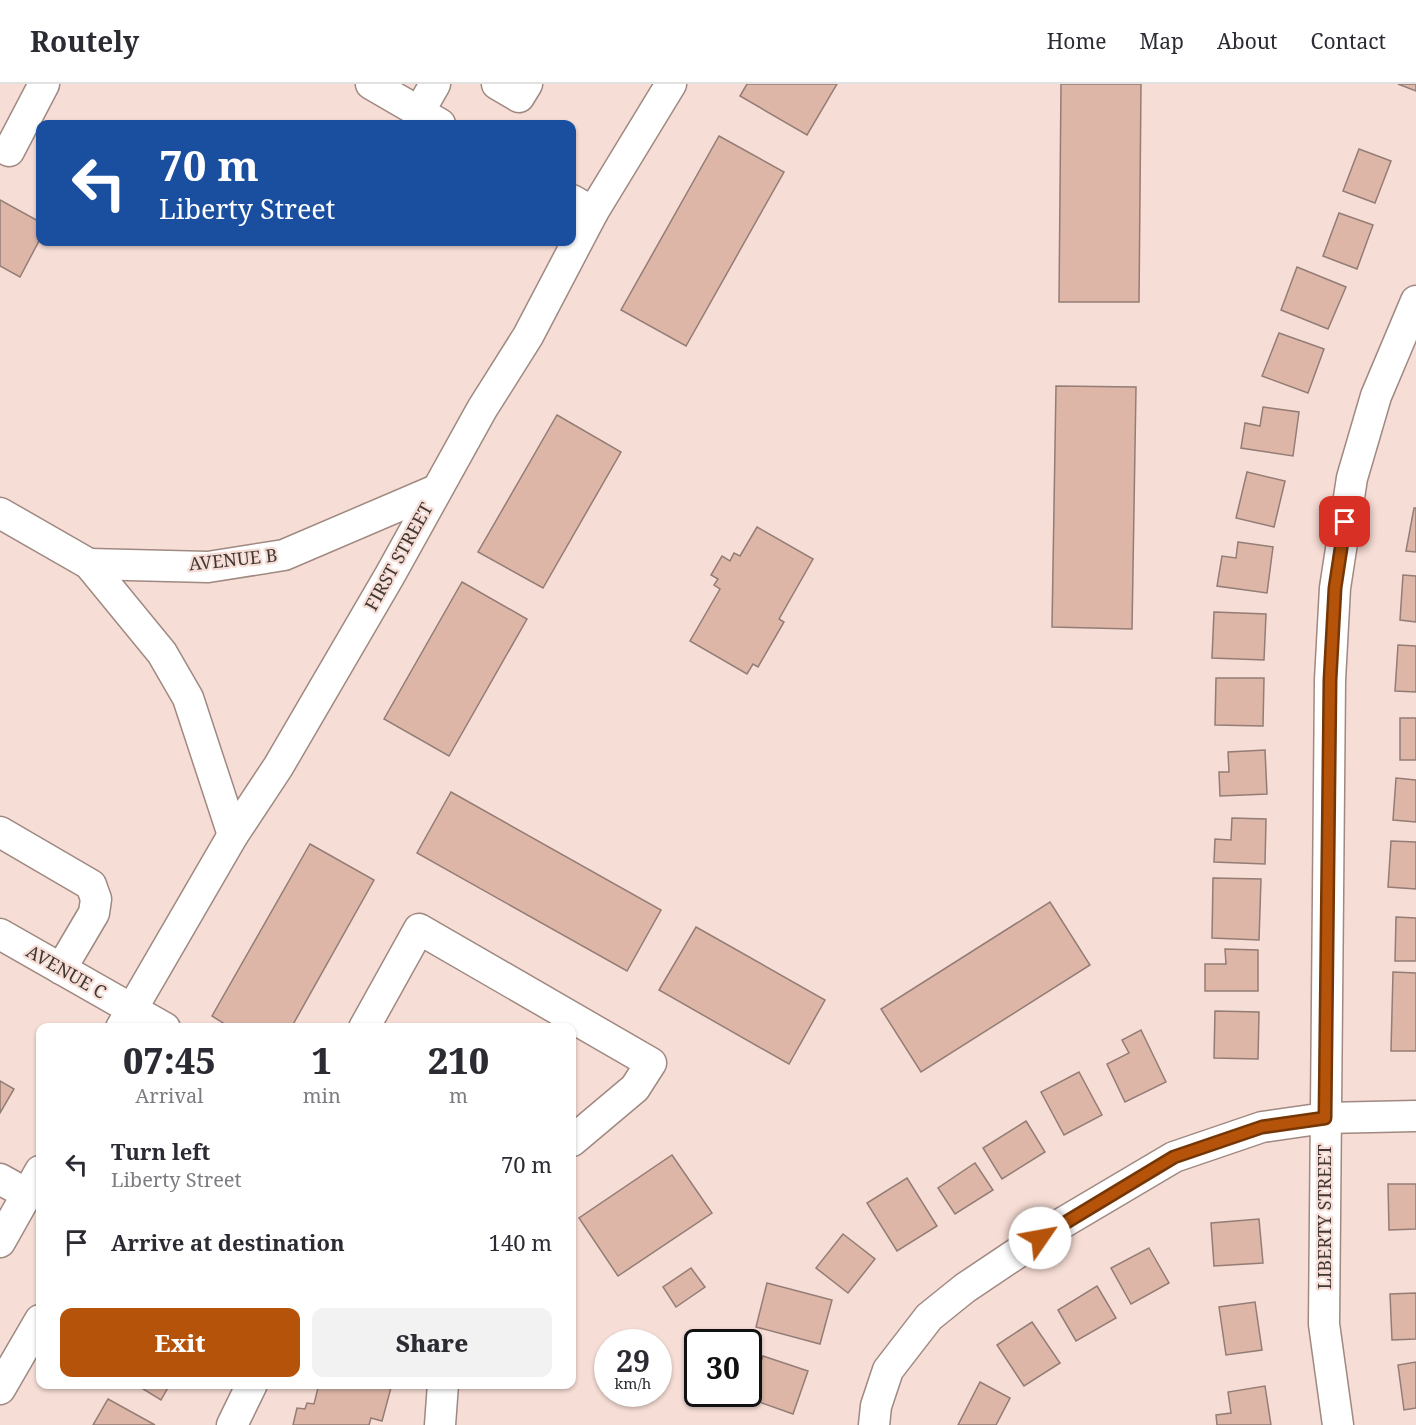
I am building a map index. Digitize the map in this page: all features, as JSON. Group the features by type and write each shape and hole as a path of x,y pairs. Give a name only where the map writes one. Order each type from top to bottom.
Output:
{"street":[{"path":"9,152 44,84"},
{"path":"371,84 430,118 435,84"},
{"path":"497,84 519,97 527,84"},
{"name":"FIRST STREET","path":"576,220 582,206 671,84"},
{"name":"FIRST STREET","path":"129,1022 233,835 279,767 390,575 436,490 528,336 565,246"},
{"name":"LIBERTY STREET","path":"1338,1425 1324,1324 1330,680 1335,588 1352,478 1376,396 1409,340 1416,301"},
{"name":"AVENUE B","path":"89,564 208,567 284,555 436,490"},
{"name":"AVENUE B","path":"0,513 89,564 162,652 188,698 233,835"},
{"path":"0,831 91,885 96,899 94,913 61,969"},
{"path":"367,1023 419,929 651,1064 635,1088 576,1138"},
{"name":"AVENUE C","path":"0,934 61,969 129,1022"},
{"path":"874,1425 876,1406 888,1370 928,1317 965,1288 1059,1225 1174,1157 1262,1127 1325,1118 1416,1116"},
{"path":"0,1179 34,1182 0,1242"},
{"path":"0,1389 36,1327"},
{"path":"232,1425 250,1389"},
{"path":"440,1425 443,1389"}],"building":[{"path":"747,84 837,84 807,135 740,96"},
{"path":"1061,84 1141,84 1139,302 1059,302"},
{"path":"1398,84 1416,84 1416,91"},
{"path":"719,136 784,172 686,346 621,310"},
{"path":"1359,149 1391,161 1375,203 1343,191"},
{"path":"0,200 36,220 36,246 20,277 0,266"},
{"path":"1339,213 1373,225 1357,269 1323,256"},
{"path":"1297,267 1346,287 1328,329 1281,310"},
{"path":"1279,333 1324,349 1308,393 1262,376"},
{"path":"1056,386 1136,387 1132,629 1052,627"},
{"path":"1263,407 1299,412 1293,456 1241,448 1245,423 1260,426"},
{"path":"557,415 621,452 543,588 478,552"},
{"path":"1247,472 1285,481 1274,527 1236,518"},
{"path":"1414,508 1416,508 1416,552 1406,551"},
{"path":"757,527 813,559 779,619 784,622 758,667 753,664 747,674 690,641 720,589 714,585 718,579 711,575 722,556 730,561 734,553 740,556"},
{"path":"1238,542 1273,547 1267,593 1217,586 1222,556 1236,558"},
{"path":"1403,575 1416,576 1416,622 1400,620"},
{"path":"462,582 527,619 449,756 384,719"},
{"path":"1214,612 1266,614 1264,660 1212,658"},
{"path":"1398,645 1416,646 1416,692 1395,691"},
{"path":"1216,678 1264,678 1263,726 1215,725"},
{"path":"1400,718 1416,718 1416,760 1400,760"},
{"path":"1265,750 1267,794 1220,796 1219,772 1229,772 1228,752"},
{"path":"1396,778 1416,780 1416,822 1393,820"},
{"path":"451,792 661,910 627,971 417,853"},
{"path":"1232,818 1266,819 1265,864 1214,862 1215,839 1231,840"},
{"path":"1391,841 1416,842 1416,889 1388,887"},
{"path":"310,844 374,880 294,1023 223,1023 212,1016"},
{"path":"1213,878 1261,879 1259,940 1212,938"},
{"path":"1050,902 1090,965 921,1072 881,1009"},
{"path":"1396,917 1416,918 1416,961 1395,961"},
{"path":"696,927 825,1000 789,1064 659,990"},
{"path":"1225,949 1258,950 1258,991 1205,991 1205,964 1226,964"},
{"path":"1393,972 1416,973 1416,1051 1391,1051"},
{"path":"1215,1011 1259,1012 1258,1059 1214,1058"},
{"path":"1141,1030 1166,1082 1125,1102 1107,1064 1129,1053 1122,1040"},
{"path":"1079,1072 1102,1115 1064,1135 1041,1092"},
{"path":"0,1081 14,1089 0,1113"},
{"path":"1026,1121 1045,1152 1002,1179 983,1148"},
{"path":"672,1155 712,1213 618,1276 579,1218"},
{"path":"975,1163 993,1190 955,1214 938,1188"},
{"path":"907,1178 937,1226 897,1251 867,1203"},
{"path":"1388,1184 1416,1184 1416,1229 1389,1230"},
{"path":"1259,1219 1263,1263 1214,1266 1211,1223"},
{"path":"843,1234 875,1259 848,1293 816,1268"},
{"path":"1149,1248 1169,1283 1131,1304 1111,1268"},
{"path":"691,1268 705,1287 676,1307 663,1287"},
{"path":"767,1283 832,1300 820,1344 756,1327"},
{"path":"1097,1286 1116,1318 1076,1341 1058,1310"},
{"path":"1416,1293 1416,1339 1392,1340 1390,1294"},
{"path":"1255,1302 1262,1350 1226,1355 1219,1307"},
{"path":"1032,1322 1060,1363 1024,1386 997,1345"},
{"path":"763,1356 808,1371 793,1414 762,1403"},
{"path":"1416,1362 1416,1408 1404,1410 1398,1365"},
{"path":"980,1382 1010,1398 996,1425 958,1425"},
{"path":"1265,1386 1271,1425 1217,1425 1216,1415 1231,1413 1228,1392"},
{"path":"143,1389 167,1389 161,1400"},
{"path":"318,1389 391,1389 382,1421 371,1418 369,1425 293,1425 297,1408 305,1409 307,1403 314,1404"},
{"path":"108,1399 155,1425 93,1425"}],"route":[{"path":"1040,1238 1174,1157 1262,1127 1325,1118 1330,680 1335,588 1345,522"}]}
